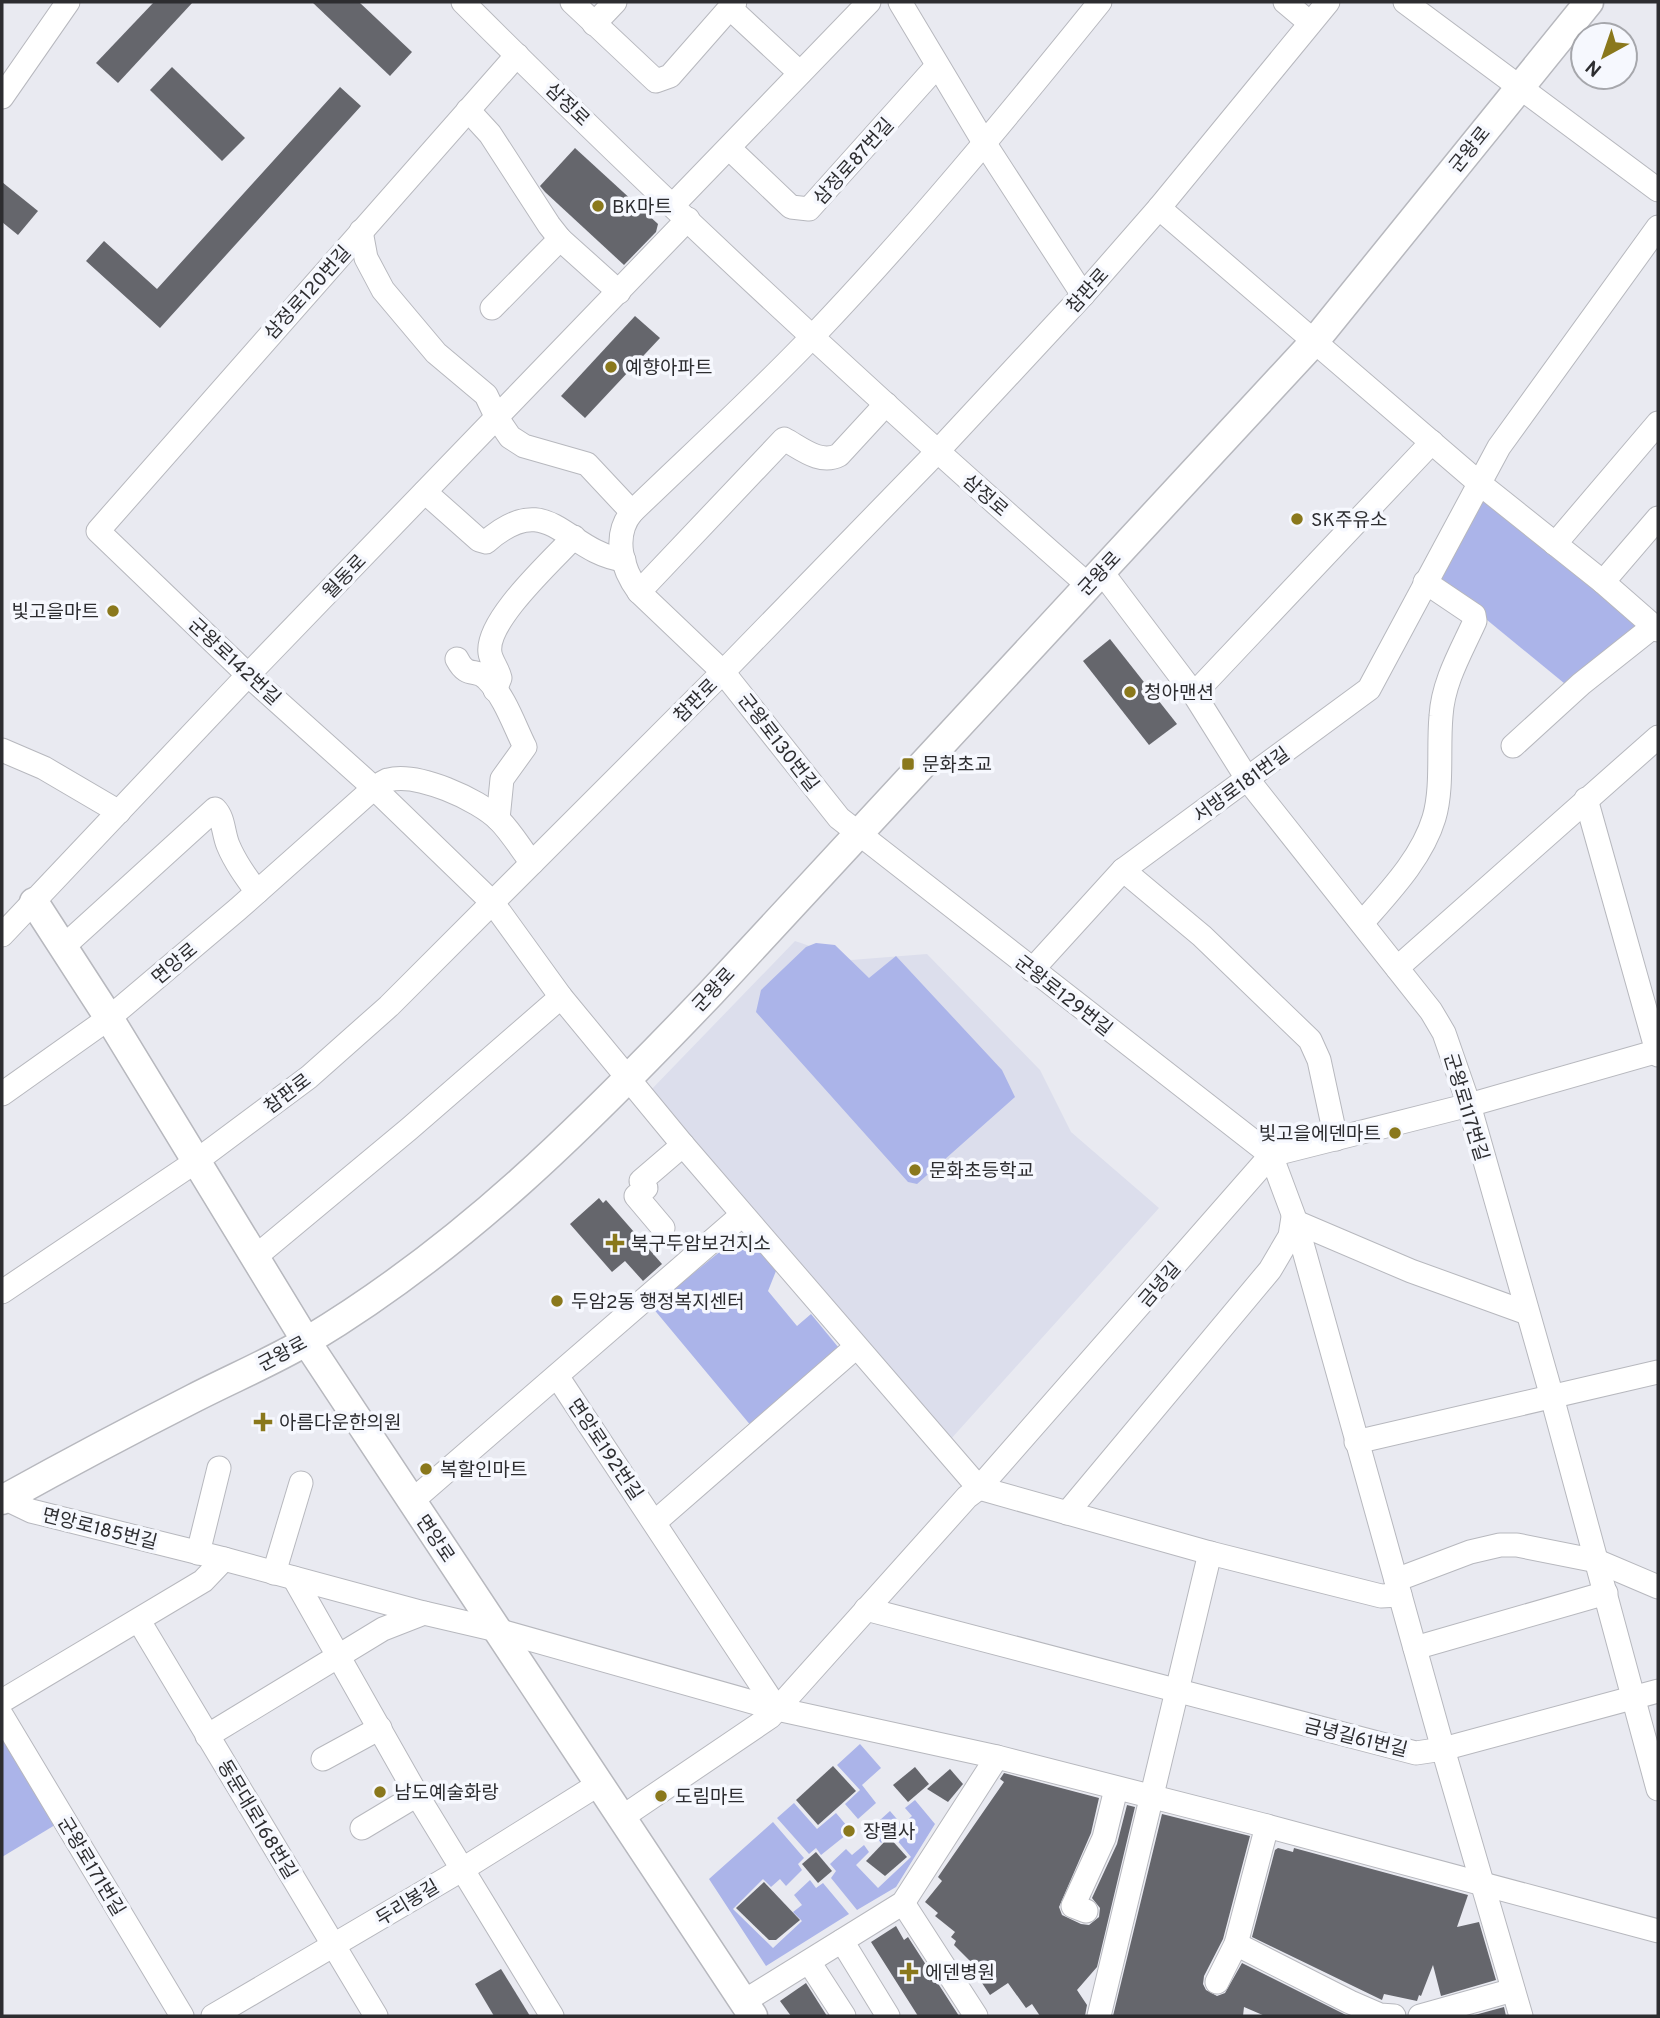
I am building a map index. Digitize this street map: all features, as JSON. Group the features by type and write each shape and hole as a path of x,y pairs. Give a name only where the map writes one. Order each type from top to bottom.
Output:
{"main road":[{"name":"군왕로","path":"2,1499 306,1341 412,1271 505,1197 629,1079 1314,342 1589,2"},
{"name":"면앙로","path":"34,902 109,1018 306,1341 748,2009"}],"street":[{"path":"2,97 9,71 68,2"},
{"path":"572,2 656,81 670,76 733,5 800,73"},
{"path":"594,24 615,2"},
{"path":"681,212 730,149 869,2"},
{"path":"900,2 985,144 1083,295"},
{"path":"361,231 366,258 383,290 425,342 486,395 510,437 524,446 587,464 632,512 813,337 906,236 1100,2"},
{"path":"1285,2 1310,23"},
{"name":"참판로","path":"2,1292 195,1161 309,1077 345,1046 493,903 937,452 1083,295 1159,208 1328,2"},
{"path":"1405,2 1658,190"},
{"name":"삼정로","path":"475,6 517,55 937,452 1095,578"},
{"name":"삼정로120번길","path":"98,531 517,55"},
{"name":"삼정로87번길","path":"730,149 791,207 809,209 937,66"},
{"path":"468,110 490,134 530,198 560,239 620,292"},
{"path":"1159,208 1479,483 1656,628 1581,684 1513,746"},
{"name":"월동로","path":"2,935 248,675 620,292 681,212"},
{"name":"서방로181번길","path":"1032,970 1123,870 1369,689 1499,447 1658,227"},
{"path":"492,308 560,239"},
{"path":"639,592 784,439 820,458 830,460 839,455 886,404"},
{"path":"1555,544 1658,423"},
{"path":"1194,694 1432,442"},
{"path":"425,492 479,540 486,542 518,521 541,519 607,558 624,560"},
{"name":"군왕로130번길","path":"632,512 621,531 624,560 630,580 639,592 723,672 839,818 858,835"},
{"path":"1603,582 1658,518"},
{"name":"군왕로142번길","path":"98,531 248,675 374,788 493,903 561,998 683,1145 979,1488"},
{"path":"495,690 500,678 490,653 495,629 518,597 574,537"},
{"name":"군왕로117번길","path":"1095,578 1194,694 1248,780 1397,968 1444,1033 1469,1105 1552,1397 1658,1790"},
{"path":"1362,923 1389,893 1434,818 1444,694 1475,621 1474,615 1425,582"},
{"path":"457,659 461,668 468,673 482,674 487,678 525,747 502,779 498,819"},
{"path":"1397,968 1658,737"},
{"path":"2,750 44,768 119,812"},
{"path":"63,947 215,809 220,815 237,865 257,892 374,788 388,780 412,780 446,789 470,800 498,819 531,863"},
{"path":"1521,2016 1356,1442 1295,1218 1271,1155 1469,1105 1658,1053 1586,799"},
{"name":"군왕로129번길","path":"858,835 1271,1155"},
{"path":"1123,870 1202,936 1310,1040 1319,1060 1336,1139"},
{"name":"면앙로","path":"109,1018 257,892"},
{"path":"254,1258 561,998"},
{"path":"2,1094 109,1018"},
{"path":"663,1228 636,1196 646,1188 640,1181 683,1145"},
{"name":"금녕길","path":"777,1709 967,1497 979,1488 1271,1155"},
{"name":"면앙로192번길","path":"412,1501 742,1215"},
{"path":"1295,1218 1411,1271 1527,1313"},
{"path":"1067,1513 1270,1270 1290,1236 1295,1218"},
{"path":"655,1522 856,1347"},
{"path":"1356,1442 1658,1372"},
{"name":"면앙로192번길","path":"557,1376 777,1709"},
{"path":"198,1553 219,1468"},
{"path":"301,1483 284,1576 338,1656 417,1795 552,2016"},
{"path":"979,1488 1210,1553 1381,1596 1470,1552 1500,1545 1517,1545 1597,1561 1658,1587"},
{"name":"면앙로185번길","path":"2,1499 31,1511 225,1559 424,1614 497,1630 777,1709 997,1757 1658,1931"},
{"path":"1098,2016 1210,1553"},
{"path":"2,1701 203,1581 225,1559"},
{"path":"1415,1648 1606,1593"},
{"name":"금녕길61번길","path":"866,1609 1416,1753 1443,1749 1658,1691"},
{"path":"207,1736 383,1629 424,1614"},
{"name":"동문대로168번길","path":"139,1621 376,2016"},
{"path":"621,1818 760,1726 777,1709"},
{"name":"군왕로171번길","path":"2,1716 182,2016"},
{"path":"323,1759 380,1728"},
{"path":"748,2009 808,1962 903,1903 997,1757"},
{"name":"두리봉길","path":"213,2016 463,1869 599,1784"},
{"path":"1086,1912 1073,1906 1104,1838 1116,1788"},
{"path":"362,1828 417,1795"},
{"path":"1217,1982 1236,1944 1267,1826"},
{"path":"903,1903 976,2016"},
{"path":"842,1941 888,2016"},
{"path":"1236,1944 1350,2002 1380,2014 1394,2016"},
{"path":"808,1962 844,2016"},
{"path":"1420,2016 1513,1990"}],"shaded area":[{"path":"1484,499 1645,628 1570,688 1436,578"},
{"name":"문화초등학교","path":"795,941 851,960 927,954 1040,1070 1071,1132 1159,1208 950,1440 649,1092"},
{"path":"816,943 835,945 869,978 896,956 1002,1070 1015,1097 917,1184 908,1182 756,1012 761,990 806,947"},
{"path":"744,1232 776,1271 768,1291 797,1326 811,1314 843,1353 752,1427 652,1307"},
{"path":"2,1727 60,1822 2,1857"},
{"path":"860,1744 881,1768 862,1785 876,1803 858,1819 845,1804 860,1790 837,1765"},
{"path":"915,1800 935,1824 896,1887 857,1910 831,1878 836,1871 830,1864 846,1849 852,1855 864,1845 869,1852 856,1865 878,1888 911,1857 891,1833 881,1843 870,1829 890,1811 902,1825 912,1816 905,1808"},
{"path":"794,1803 817,1829 836,1813 847,1826 842,1831 846,1835 821,1855 816,1848 809,1854 777,1818"},
{"path":"773,1822 804,1858 798,1864 802,1870 786,1886 780,1879 771,1887 763,1879 733,1909 773,1948 802,1921 793,1912 802,1905 794,1895 810,1880 816,1888 823,1883 849,1914 766,1966 709,1879"}],"building":[{"path":"154,2 193,2 118,83 96,63"},
{"path":"312,2 359,2 412,52 390,76"},
{"path":"172,67 245,138 222,161 150,90"},
{"path":"340,87 361,106 160,328 86,261 104,241 157,289"},
{"name":"BK마트","path":"575,148 658,224 656,232 624,265 540,186"},
{"path":"2,182 38,211 18,235 2,222"},
{"name":"예향아파트","path":"635,316 660,338 585,418 561,396"},
{"name":"청아맨션","path":"1110,639 1177,724 1149,745 1083,661"},
{"name":"북구두암보건지소","path":"599,1198 603,1203 606,1200 662,1264 643,1281 625,1261 612,1272 570,1224"},
{"path":"833,1766 856,1791 818,1825 796,1800"},
{"path":"915,1767 929,1784 908,1802 893,1785"},
{"path":"950,1769 963,1784 948,1802 927,1789"},
{"path":"1004,1773 1099,1798 1091,1833 1059,1907 1062,1915 1081,1924 1089,1925 1099,1917 1100,1908 1092,1898 1117,1844 1127,1805 1135,1807 1097,1967 1077,1990 1087,2005 1085,2016 1040,2016 1032,2004 1026,2008 1008,1983 990,1995 976,1974 980,1971 954,1945 956,1941 951,1937 955,1932 935,1916 938,1913 925,1902 942,1881 938,1877 1004,1782 1000,1779"},
{"path":"1162,1814 1250,1836 1223,1939 1204,1976 1203,1984 1206,1990 1217,1996 1225,1993 1242,1963 1348,2016 1265,2016 1244,2007 1243,2016 1113,2016"},
{"path":"889,1837 907,1857 885,1876 866,1861"},
{"path":"1278,1848 1293,1852 1294,1848 1468,1895 1457,1927 1479,1922 1496,1980 1441,1996 1433,1965 1417,2001 1384,1994 1382,2000 1252,1937 1275,1850"},
{"path":"816,1852 832,1871 818,1883 802,1864"},
{"path":"764,1882 800,1920 776,1940 769,1940 736,1908"},
{"name":"에덴병원","path":"896,1926 904,1940 908,1937 959,2016 918,2016 871,1942"},
{"path":"501,1969 530,2016 494,2016 475,1984"},
{"path":"806,1983 827,2016 791,2016 780,2001"},
{"path":"1504,2007 1506,2016 1471,2016"}],"place":[{"name":"BK마트","path":"598,206"},
{"name":"예향아파트","path":"611,367"},
{"name":"SK주유소","path":"1297,519"},
{"name":"빛고을마트","path":"113,611"},
{"name":"청아맨션","path":"1130,692"},
{"name":"문화초교","path":"908,764"},
{"name":"빛고을에덴마트","path":"1395,1133"},
{"name":"문화초등학교","path":"915,1170"},
{"name":"북구두암보건지소","path":"615,1243"},
{"name":"두암2동 행정복지센터","path":"557,1301"},
{"name":"아름다운한의원","path":"263,1422"},
{"name":"복할인마트","path":"426,1469"},
{"name":"남도예술화랑","path":"380,1792"},
{"name":"도림마트","path":"661,1796"},
{"name":"장렬사","path":"849,1831"},
{"name":"에덴병원","path":"909,1972"}]}
